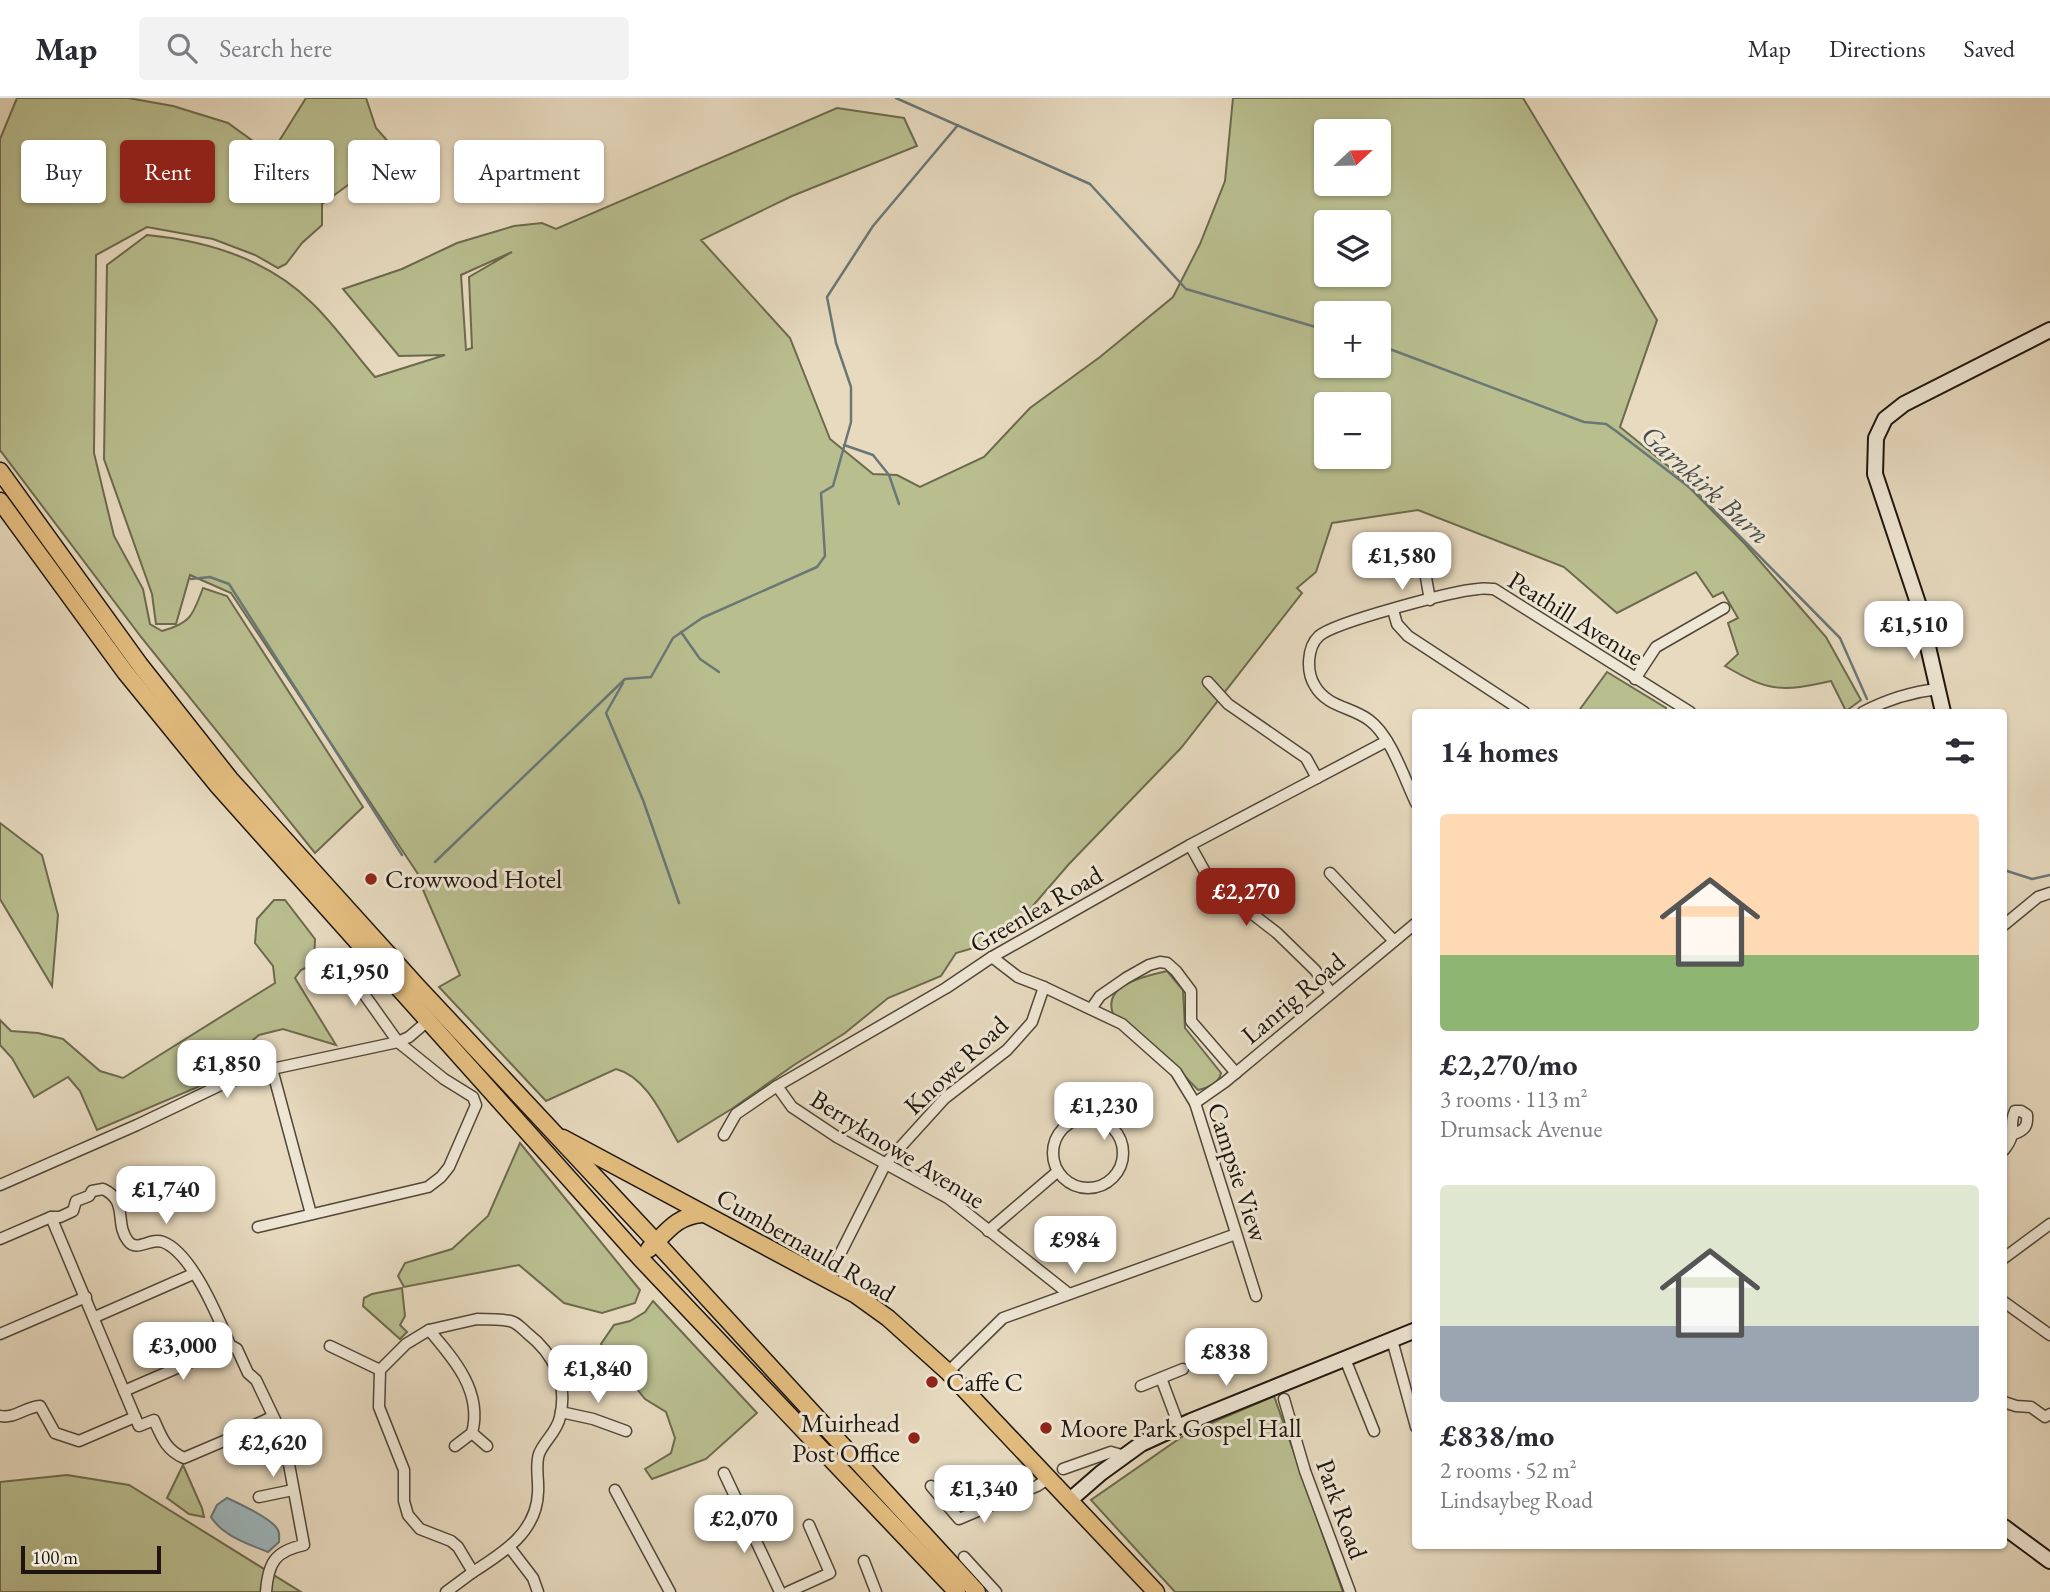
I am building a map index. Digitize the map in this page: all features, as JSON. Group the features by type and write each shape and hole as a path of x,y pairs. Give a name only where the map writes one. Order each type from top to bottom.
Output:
{"main road":[{"path":"1942,709 1918,603 1875,474 1876,438 1885,419 1904,404 2050,330"},
{"path":"0,471 140,665 230,779 640,1258 957,1592"},
{"path":"0,501 125,673 192,755 434,1015 656,1242 977,1592"},
{"name":"Cumbernauld Road","path":"549,1130 856,1295 888,1318 948,1372 1156,1592"},
{"path":"640,1258 683,1217 702,1214"},
{"path":"1070,1500 1141,1444 1412,1332"},
{"path":"2007,1529 2050,1561"}],"street":[{"path":"1416,548 1425,572 1430,600"},
{"name":"Peathill Avenue","path":"1412,794 1378,728 1366,718 1332,703 1315,686 1310,669 1310,648 1319,636 1337,626 1430,600 1478,589 1494,589 1685,709"},
{"path":"1635,679 1656,648 1724,608"},
{"path":"1393,610 1397,624 1408,636 1519,709"},
{"path":"1208,682 1228,704 1306,758 1317,778"},
{"path":"1869,709 1914,691 1938,689"},
{"name":"Greenlea Road","path":"724,1135 736,1114 776,1086 946,988 992,957 1190,845 1387,741"},
{"path":"1190,845 1209,881 1277,933 1315,970 1331,993"},
{"path":"1330,873 1394,941"},
{"path":"2007,923 2038,897 2050,893"},
{"name":"Lanrig Road","path":"1195,1103 1236,1073 1412,926"},
{"path":"258,1227 428,1187 442,1177 449,1167 476,1105 472,1097 444,1079 398,1042 337,956"},
{"name":"Campsie View","path":"992,957 1018,977 1122,1024 1176,1072 1195,1103 1256,1296"},
{"path":"1091,1009 1100,996 1126,978 1149,965 1167,963 1191,991 1191,1021 1236,1073"},
{"name":"Knowe Road","path":"827,1280 886,1163 945,1098 1007,1050 1032,1022 1044,987"},
{"path":"0,1185 226,1083 272,1069 398,1042 409,1037 434,1015"},
{"path":"272,1069 311,1214"},
{"name":"Berryknowe Avenue","path":"776,1086 792,1107 836,1137 948,1198 1069,1294"},
{"path":"1093,1118 1105,1122 1115,1130 1123,1149 1121,1167 1114,1178 1091,1189 1075,1187 1057,1172 1052,1148 1055,1138 1068,1124 1079,1119 1093,1118"},
{"path":"2007,1145 2014,1134"},
{"path":"989,1231 1057,1172"},
{"path":"0,1239 51,1217 60,1217 73,1211 76,1201 89,1196 92,1191 103,1189 115,1198 128,1241 140,1246 160,1240 172,1246 205,1288 230,1346 237,1349 248,1373 256,1380 290,1451 288,1459 304,1545 278,1554 271,1565 266,1592"},
{"path":"51,1217 139,1426 155,1420 164,1444 174,1454 184,1458 252,1429 272,1417"},
{"path":"2007,1256 2050,1224"},
{"path":"948,1372 1003,1318 1236,1234"},
{"path":"95,1317 193,1274"},
{"path":"0,1334 86,1297"},
{"path":"2007,1304 2050,1335"},
{"path":"446,1592 510,1548 529,1524 539,1490 537,1460 540,1451 557,1428 561,1412 561,1381 557,1367 540,1343 512,1321 477,1319 429,1330 406,1344 380,1370 379,1407 404,1470 404,1500 408,1515 420,1529 451,1541 458,1547 473,1572"},
{"path":"429,1330 460,1366 474,1401 472,1433 456,1446"},
{"path":"1392,1340 1412,1412"},
{"path":"124,1391 230,1346"},
{"path":"330,1346 380,1370"},
{"path":"1345,1359 1374,1430"},
{"path":"1140,1386 1183,1369"},
{"path":"1161,1378 1179,1426"},
{"name":"Park Road","path":"1283,1399 1305,1471 1350,1592"},
{"path":"2007,1403 2031,1407 2045,1417 2050,1414"},
{"path":"0,1416 10,1418 34,1406 40,1406 55,1433 79,1441 135,1417"},
{"path":"561,1412 593,1419 625,1431"},
{"path":"472,1433 487,1446"},
{"path":"1071,1470 1111,1452 1125,1456"},
{"path":"724,1473 780,1592"},
{"path":"932,1486 960,1519 1049,1479"},
{"path":"259,1497 293,1490"},
{"path":"615,1490 670,1592"},
{"path":"788,1592 830,1573 809,1525"},
{"path":"510,1548 533,1578 538,1592"},
{"path":"964,1557 996,1592"},
{"path":"864,1561 876,1592"}],"green space":[{"path":"17,98 128,98 173,106 228,123 252,140 229,140 229,203 323,203 322,225 302,243 286,264 278,268 255,255 213,239 147,227 96,255 94,453 114,536 143,589 150,624 162,631 186,621 197,605 203,588 227,596 363,807 315,853 141,637 0,450 0,139"},
{"path":"306,98 366,98 376,128 387,140 348,140 348,185 334,195 334,140 280,140"},
{"path":"1233,98 1523,98 1657,320 1620,427 1668,466 1745,544 1826,637 1861,700 1845,709 1831,681 1800,687 1776,687 1753,681 1725,666 1738,654 1728,623 1738,618 1723,592 1713,597 1696,572 1617,613 1564,567 1418,510 1332,523 1316,572 1297,588 1302,593 1181,748 1069,864 1004,939 956,953 941,976 888,998 845,1033 678,1142 645,1089 627,1073 616,1069 546,1101 439,987 460,975 418,874 231,593 190,575 176,624 156,624 152,594 104,459 107,265 147,235 215,248 277,275 320,312 375,377 445,355 399,356 343,289 402,269 457,243 514,226 542,223 556,229 837,108 904,118 917,146 792,196 701,240 790,338 830,439 873,474 897,475 920,487 984,457 1030,408 1100,357 1173,297 1200,244 1225,181","holes":["512,252 469,277 472,348 466,350 461,275"]},
{"path":"1607,672 1666,708 1666,709 1580,709"},
{"path":"0,823 42,855 58,915 52,986 0,899"},
{"path":"274,900 285,900 315,939 314,964 301,970 295,978 336,1045 283,1029 259,1035 237,1053 240,1069 97,1130 80,1091 68,1077 34,1097 12,1058 0,1045 0,1020 11,1031 38,1033 63,1039 100,1071 123,1078 275,983 273,966 255,943 257,919"},
{"path":"1167,971 1183,990 1185,1028 1221,1073 1215,1083 1205,1088 1198,1090 1176,1067 1113,1014 1111,1004 1120,989 1138,979"},
{"path":"520,1143 640,1290 635,1303 602,1313 564,1303 519,1265 404,1287 398,1276 405,1263 452,1249 488,1216"},
{"path":"402,1288 405,1316 400,1325 407,1332 400,1339 363,1306 364,1298 372,1294"},
{"path":"653,1301 757,1413 706,1459 652,1479 645,1469 671,1453 675,1438 666,1412 645,1399 601,1344 614,1325 630,1321 645,1312"},
{"path":"1274,1396 1343,1592 1175,1592 1091,1500 1186,1434"},
{"path":"183,1465 204,1517 189,1514 167,1498"},
{"path":"67,1475 129,1485 301,1592 0,1592 0,1482"}],"water":[{"path":"227,1498 275,1526 279,1542 268,1552 237,1539 216,1524 211,1517 217,1505"}],"waterway":[{"name":"Garnkirk Burn","path":"896,98 1090,184 1186,289 1314,326"},
{"path":"435,862 625,679 651,677 673,638 702,618 817,567 825,556 821,493 833,486 851,422 851,387 836,343 827,297 873,226 958,125"},
{"name":"Garnkirk Burn","path":"1391,350 1584,422 1606,424 1616,431 1698,494 1840,638 1867,699"},
{"path":"844,445 873,455 889,475 899,504"},
{"path":"191,579 210,577 229,584 402,855"},
{"path":"681,632 700,659 719,672"},
{"path":"623,683 606,713 643,800 679,903"},
{"name":"Garnkirk Burn","path":"2007,871 2032,879 2050,875"}],"place":[{"name":"Crowwood Hotel","path":"371,879"},
{"name":"Caffe C","path":"932,1382"},
{"name":"Moore Park Gospel Hall","path":"1046,1428"},
{"name":"Muirhead Post Office","path":"914,1438"}]}
